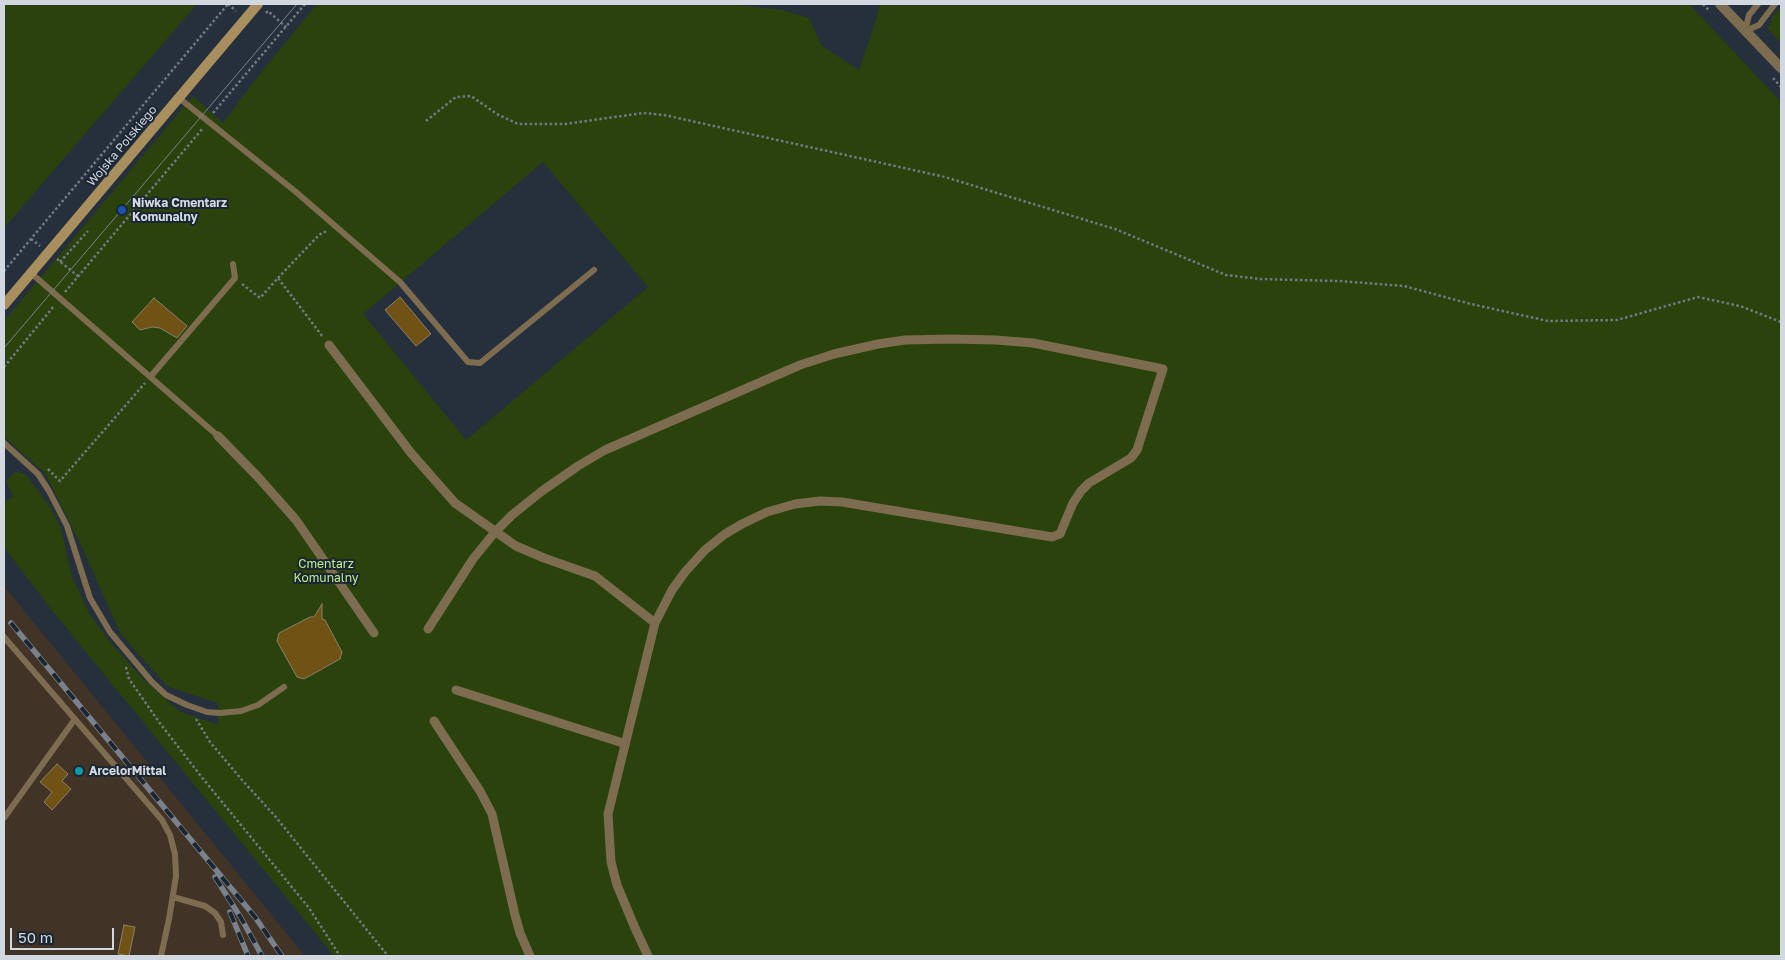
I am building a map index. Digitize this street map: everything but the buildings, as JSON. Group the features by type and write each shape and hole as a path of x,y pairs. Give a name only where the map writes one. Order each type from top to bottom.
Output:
{"main road":[{"name":"Wojska Polskiego","path":"4,305 258,4"}],"street":[{"path":"1720,4 1781,68"},
{"path":"428,629 473,559 495,532 512,515 542,491 578,466 606,450 800,365 834,354 905,340 996,340 1033,343 1163,369 1137,450 1131,458 1089,483 1081,491 1073,503 1060,534 1052,537 842,502 820,501 795,504 767,512 742,524 725,534 705,550 680,578 655,623 607,824 611,862 617,885 634,928 648,956"},
{"path":"329,344 435,483 454,503 516,546 595,576 655,623"},
{"path":"218,436 296,520 374,633"},
{"path":"456,690 623,743"},
{"path":"434,721 480,791 492,814 514,915 530,956"}],"lane":[{"path":"1745,31 1749,15 1758,4"},
{"path":"1745,31 1759,25 1775,4"},
{"path":"179,98 347,235 400,282 468,362 480,363 594,270"},
{"path":"151,376 235,278 232,264"},
{"path":"31,273 218,436"},
{"path":"4,443 38,474 49,491 67,526 90,598 110,632 152,682 166,695 207,712 220,713 241,711 258,705 284,687"},
{"path":"4,636 162,820 170,834 175,854 176,876 161,956"},
{"path":"4,818 75,719"},
{"path":"172,897 205,906 215,913 221,922 223,935"}],"path":[{"path":"4,271 228,4"},
{"path":"4,367 305,4"},
{"path":"426,121 456,97 471,96 497,114 518,124 565,124 644,113 664,115 945,177 1115,229 1226,275 1260,279 1339,281 1404,286 1471,304 1548,321 1617,320 1698,297 1740,306 1781,322"},
{"path":"60,262 88,230"},
{"path":"235,278 260,298 318,236 323,232 328,232"},
{"path":"278,278 329,344"},
{"path":"45,466 60,481 151,376"},
{"path":"120,644 129,679 139,694 200,775 309,908 340,956"},
{"path":"187,705 210,742 275,816 388,956"}],"shaded area":[{"name":"ArcelorMittal","path":"4,586 305,956 4,956"}],"green space":[{"path":"4,4 197,4 4,228"},
{"name":"Cmentarz Komunalny","path":"317,4 727,4 783,10 809,18 822,46 859,70 880,4 1689,4 1781,102 1781,956 334,956 50,608 4,547 4,503 13,496 6,481 16,471 26,475 50,507 61,529 72,577 89,613 109,641 143,679 179,711 218,725 218,703 167,686 120,633 83,549 45,473 4,437 4,321 193,96 223,123 259,75","holes":["543,162 648,287 466,440 363,314"]},
{"path":"1781,7 1781,43 1768,29 1773,16"}],"tram line":[{"path":"4,348 297,4"}],"railway":[{"path":"11,623 255,917 282,956"},
{"path":"215,877 262,956"},
{"path":"230,912 248,956"}],"place":[{"name":"Niwka Cmentarz Komunalny","path":"122,210"},
{"name":"ArcelorMittal","path":"79,771"}]}
